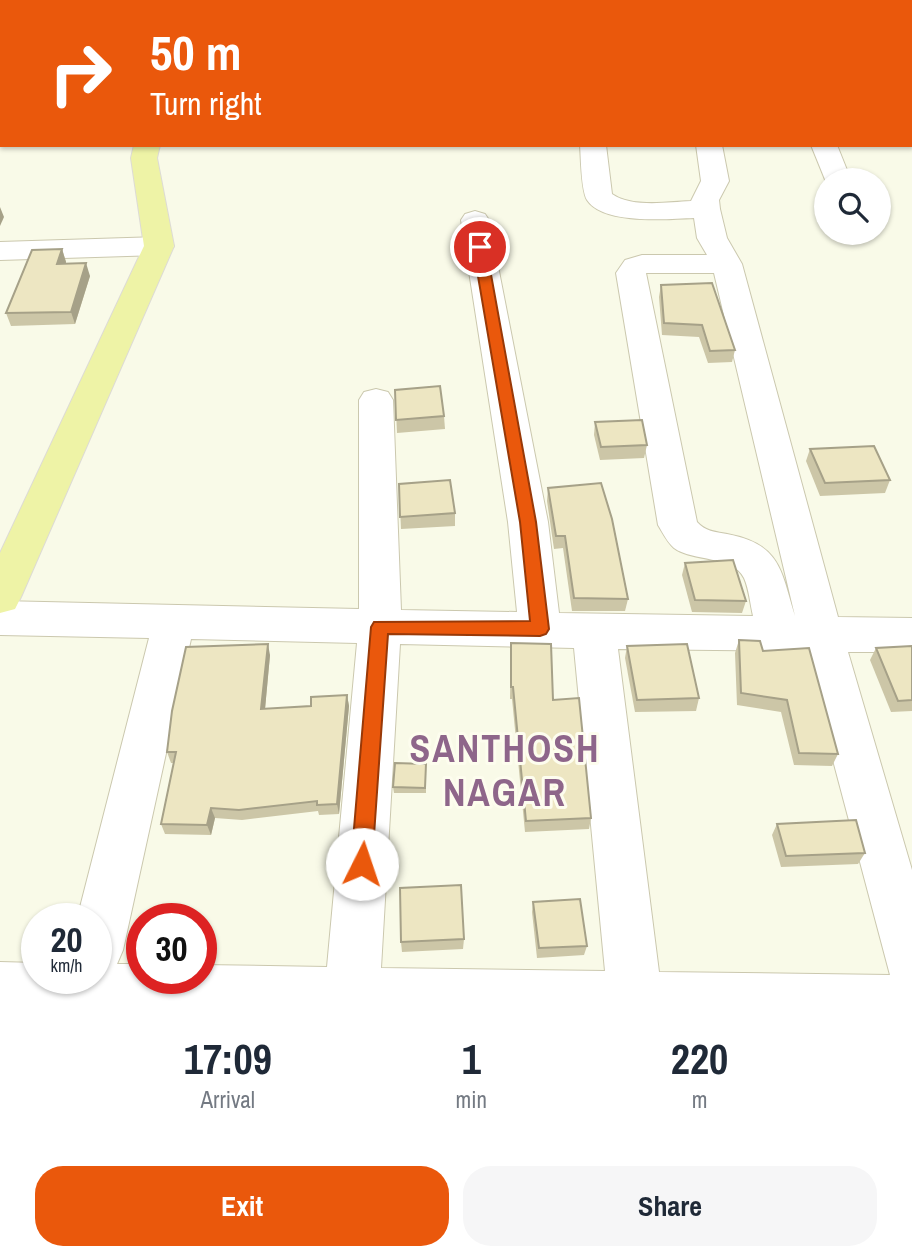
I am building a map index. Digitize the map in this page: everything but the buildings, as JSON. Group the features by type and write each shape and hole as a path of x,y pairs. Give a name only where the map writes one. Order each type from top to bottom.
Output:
{"main road":[{"path":"0,600 159,246 144,158 147,147"}],"street":[{"path":"593,147 599,197 603,202 624,209 706,209"},
{"path":"709,147 715,181 705,200 706,209 712,237 727,264 799,634 912,962"},
{"path":"825,147 833,168"},
{"path":"475,220 528,522 540,629"},
{"path":"0,251 159,246"},
{"path":"727,264 642,264 636,266 631,273 678,525 681,533 698,544 730,549 751,558 799,634"},
{"path":"351,1006 380,627 376,400"},
{"path":"0,600 174,622 912,635"},
{"path":"107,903 174,622"},
{"path":"594,631 636,1007"},
{"path":"112,985 351,1006 636,1007 912,1003"},
{"path":"0,990 21,988"}],"district":[{"name":"SANTHOSH NAGAR","path":"505,770"}],"route":[{"path":"362,864 380,627 540,629 528,522 480,247"}]}
